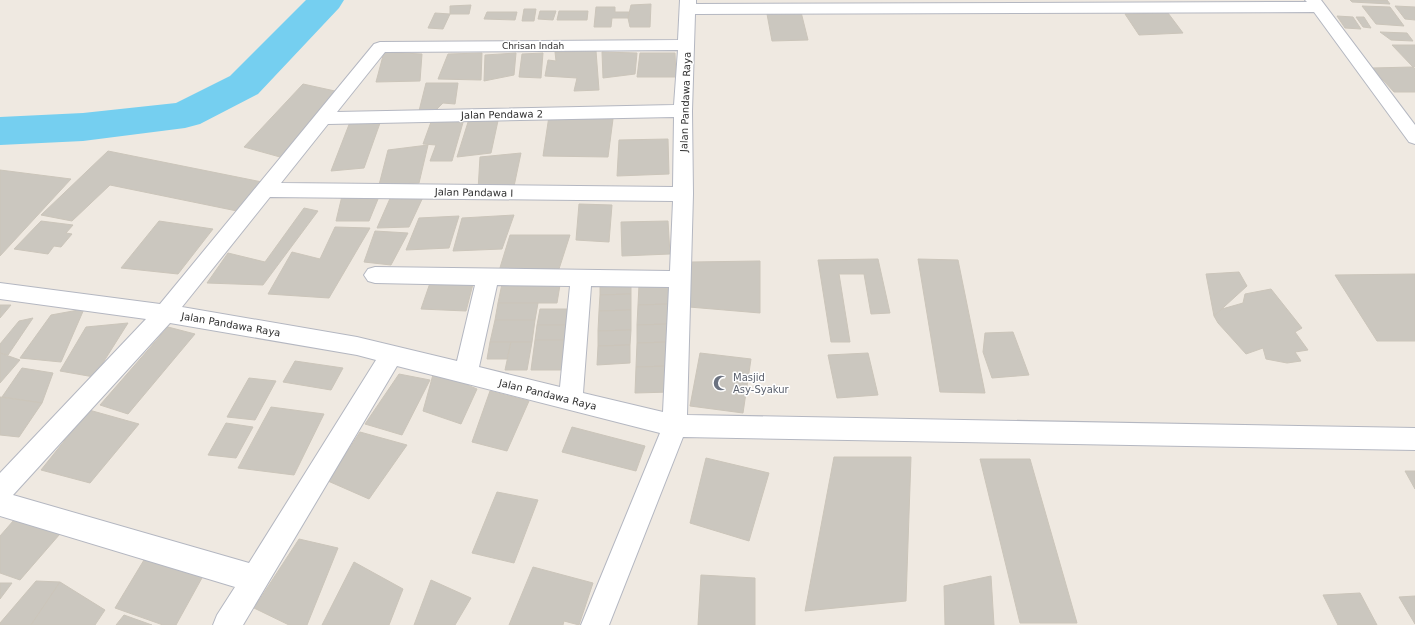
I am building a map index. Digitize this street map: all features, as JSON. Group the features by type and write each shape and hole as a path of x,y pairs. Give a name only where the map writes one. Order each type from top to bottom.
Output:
{"street":[{"path":"688,4 975,9 1316,4 1415,138"},
{"name":"Jalan Pandawa Raya","path":"0,291 165,313 349,345 392,354 675,426 683,194 683,112 688,4"},
{"name":"Chrisan Indah","path":"322,118 380,47 686,45"},
{"name":"Jalan Pendawa 2","path":"322,118 683,112"},
{"path":"0,491 165,313 322,118"},
{"name":"Jalan Pandawa I","path":"264,190 335,189 546,194 683,194"},
{"path":"374,275 680,279"},
{"path":"466,373 488,276"},
{"path":"571,400 582,277"},
{"path":"227,625 392,354"},
{"path":"595,625 675,426 1415,439"},
{"path":"0,504 255,579"}],"building":[{"path":"1350,0 1387,0 1390,4 1352,2"},
{"path":"651,4 650,27 630,27 628,18 631,5"},
{"path":"471,5 469,14 450,14 450,6"},
{"path":"1362,6 1390,7 1404,26 1376,24"},
{"path":"1395,6 1415,7 1415,20 1405,19"},
{"path":"596,7 615,7 615,12 629,12 628,18 612,18 611,27 594,27"},
{"path":"524,9 536,9 534,21 522,21"},
{"path":"540,11 556,11 553,20 538,19"},
{"path":"559,11 588,11 587,20 557,20"},
{"path":"487,12 517,12 515,20 484,19"},
{"path":"801,12 808,40 772,41 767,14"},
{"path":"435,13 450,14 443,29 428,28"},
{"path":"1168,13 1183,33 1139,35 1125,14"},
{"path":"1337,16 1353,17 1361,29 1345,28"},
{"path":"1356,17 1364,17 1371,28 1363,27"},
{"path":"1380,32 1407,33 1413,41 1391,40"},
{"path":"1392,45 1415,45 1415,67 1413,67"},
{"path":"596,51 599,90 574,91 577,78 545,76 548,60 556,61 555,52"},
{"path":"384,52 422,54 420,81 376,82"},
{"path":"602,52 637,53 635,74 603,78"},
{"path":"482,53 481,80 438,79 448,54"},
{"path":"516,53 514,75 484,81 485,55"},
{"path":"543,53 541,78 519,77 522,54"},
{"path":"640,53 675,53 676,77 637,77"},
{"path":"1413,67 1415,69 1415,92 1394,92 1372,68"},
{"path":"426,83 458,83 455,104 443,103 435,111 419,111"},
{"path":"303,84 335,91 280,157 244,147"},
{"path":"499,116 491,153 457,157 469,119"},
{"path":"549,116 613,119 608,157 543,156"},
{"path":"464,119 452,161 430,161 436,145 423,144 431,122"},
{"path":"350,122 380,123 364,168 331,171"},
{"path":"668,139 669,174 617,176 619,140"},
{"path":"428,145 419,183 379,185 388,150"},
{"path":"108,151 262,182 237,211 110,185 72,221 41,215"},
{"path":"521,153 513,191 478,190 480,157"},
{"path":"0,170 71,179 0,256"},
{"path":"392,194 424,195 409,227 377,228"},
{"path":"342,196 378,199 369,221 336,221"},
{"path":"579,204 612,205 609,242 576,240"},
{"path":"304,208 318,211 263,285 207,283 228,253 265,262"},
{"path":"514,215 502,249 453,251 462,218"},
{"path":"459,216 449,248 406,250 419,218"},
{"path":"41,221 73,225 66,233 72,234 61,247 54,246 48,254 14,249"},
{"path":"159,221 213,229 178,274 121,268"},
{"path":"668,221 670,254 622,256 621,222"},
{"path":"335,227 370,228 329,298 268,294 292,252 320,259"},
{"path":"375,231 408,233 391,265 364,262"},
{"path":"510,235 570,235 559,269 499,271"},
{"path":"878,259 890,313 871,314 864,274 839,274 850,342 831,342 818,260"},
{"path":"918,259 958,260 985,393 940,392"},
{"path":"760,261 760,313 689,307 692,262"},
{"path":"1239,272 1247,286 1214,316 1206,274"},
{"path":"1415,274 1415,341 1377,341 1335,275"},
{"path":"503,279 561,279 557,303 498,303"},
{"path":"430,283 473,284 466,311 421,309"},
{"path":"631,283 631,294 600,295 600,284"},
{"path":"671,284 671,304 638,305 639,285"},
{"path":"1271,289 1302,328 1295,332 1308,350 1295,352 1301,361 1287,363 1266,359 1263,348 1246,354 1218,323 1214,316 1222,309 1243,303 1245,294"},
{"path":"631,294 631,310 599,311 600,295"},
{"path":"498,303 538,303 535,320 495,320"},
{"path":"671,304 671,324 637,325 638,305"},
{"path":"0,305 11,305 0,318"},
{"path":"84,309 61,362 20,358 51,315"},
{"path":"540,309 573,309 571,325 537,325"},
{"path":"631,310 631,330 598,331 599,311"},
{"path":"33,318 8,355 0,353 0,344 19,321"},
{"path":"495,320 535,320 532,342 490,342"},
{"path":"128,323 94,377 60,371 86,327"},
{"path":"671,324 671,342 637,343 637,325"},
{"path":"537,325 571,325 569,340 535,340"},
{"path":"168,327 195,334 128,414 100,405"},
{"path":"631,330 630,345 598,346 598,331"},
{"path":"1013,332 1029,375 992,378 983,352 985,333"},
{"path":"535,340 569,340 566,370 531,370"},
{"path":"490,342 511,342 507,359 487,359"},
{"path":"511,342 532,342 527,370 505,370"},
{"path":"671,342 671,366 636,367 637,343"},
{"path":"630,345 630,363 597,365 598,346"},
{"path":"0,353 20,360 0,383"},
{"name":"Masjid Asy-Syakur","path":"700,353 751,359 743,413 690,406"},
{"path":"868,353 878,395 837,398 828,355"},
{"path":"295,361 343,368 331,390 283,382"},
{"path":"671,366 671,392 635,393 636,367"},
{"path":"22,368 53,373 42,403 2,397"},
{"path":"434,371 477,389 461,424 423,411"},
{"path":"399,374 430,380 402,435 365,424"},
{"path":"249,378 276,381 255,420 227,417"},
{"path":"490,391 529,401 507,451 472,442"},
{"path":"0,397 42,403 19,437 0,435"},
{"path":"271,407 324,414 294,475 238,468"},
{"path":"89,410 139,424 90,483 41,470"},
{"path":"226,423 253,427 236,458 208,455"},
{"path":"572,427 645,446 636,471 562,452"},
{"path":"360,432 407,445 369,499 328,481"},
{"path":"834,457 911,457 906,601 805,611"},
{"path":"706,458 769,473 749,541 690,523"},
{"path":"980,459 1030,459 1077,623 1020,623"},
{"path":"1405,471 1415,471 1415,489"},
{"path":"497,492 538,500 514,563 472,553"},
{"path":"20,513 66,527 20,580 0,573 0,536"},
{"path":"299,539 338,548 307,625 289,625 254,608"},
{"path":"147,555 208,567 176,625 163,625 115,608"},
{"path":"354,562 403,589 389,625 322,625"},
{"path":"533,567 593,583 579,625 564,621 563,625 509,625"},
{"path":"701,575 755,578 755,625 698,625"},
{"path":"991,576 994,625 945,625 944,586"},
{"path":"431,580 471,598 455,625 414,625"},
{"path":"36,581 60,582 31,625 0,625 0,623"},
{"path":"60,582 105,610 95,625 31,625"},
{"path":"0,583 12,583 0,599"},
{"path":"1360,593 1377,625 1338,625 1323,595"},
{"path":"1415,596 1415,624 1399,597"},
{"path":"124,615 152,625 116,625"}],"waterway":[{"path":"0,131 83,127 185,115 244,85 326,0"}],"place":[{"name":"Masjid Asy-Syakur","path":"721,383"}]}
